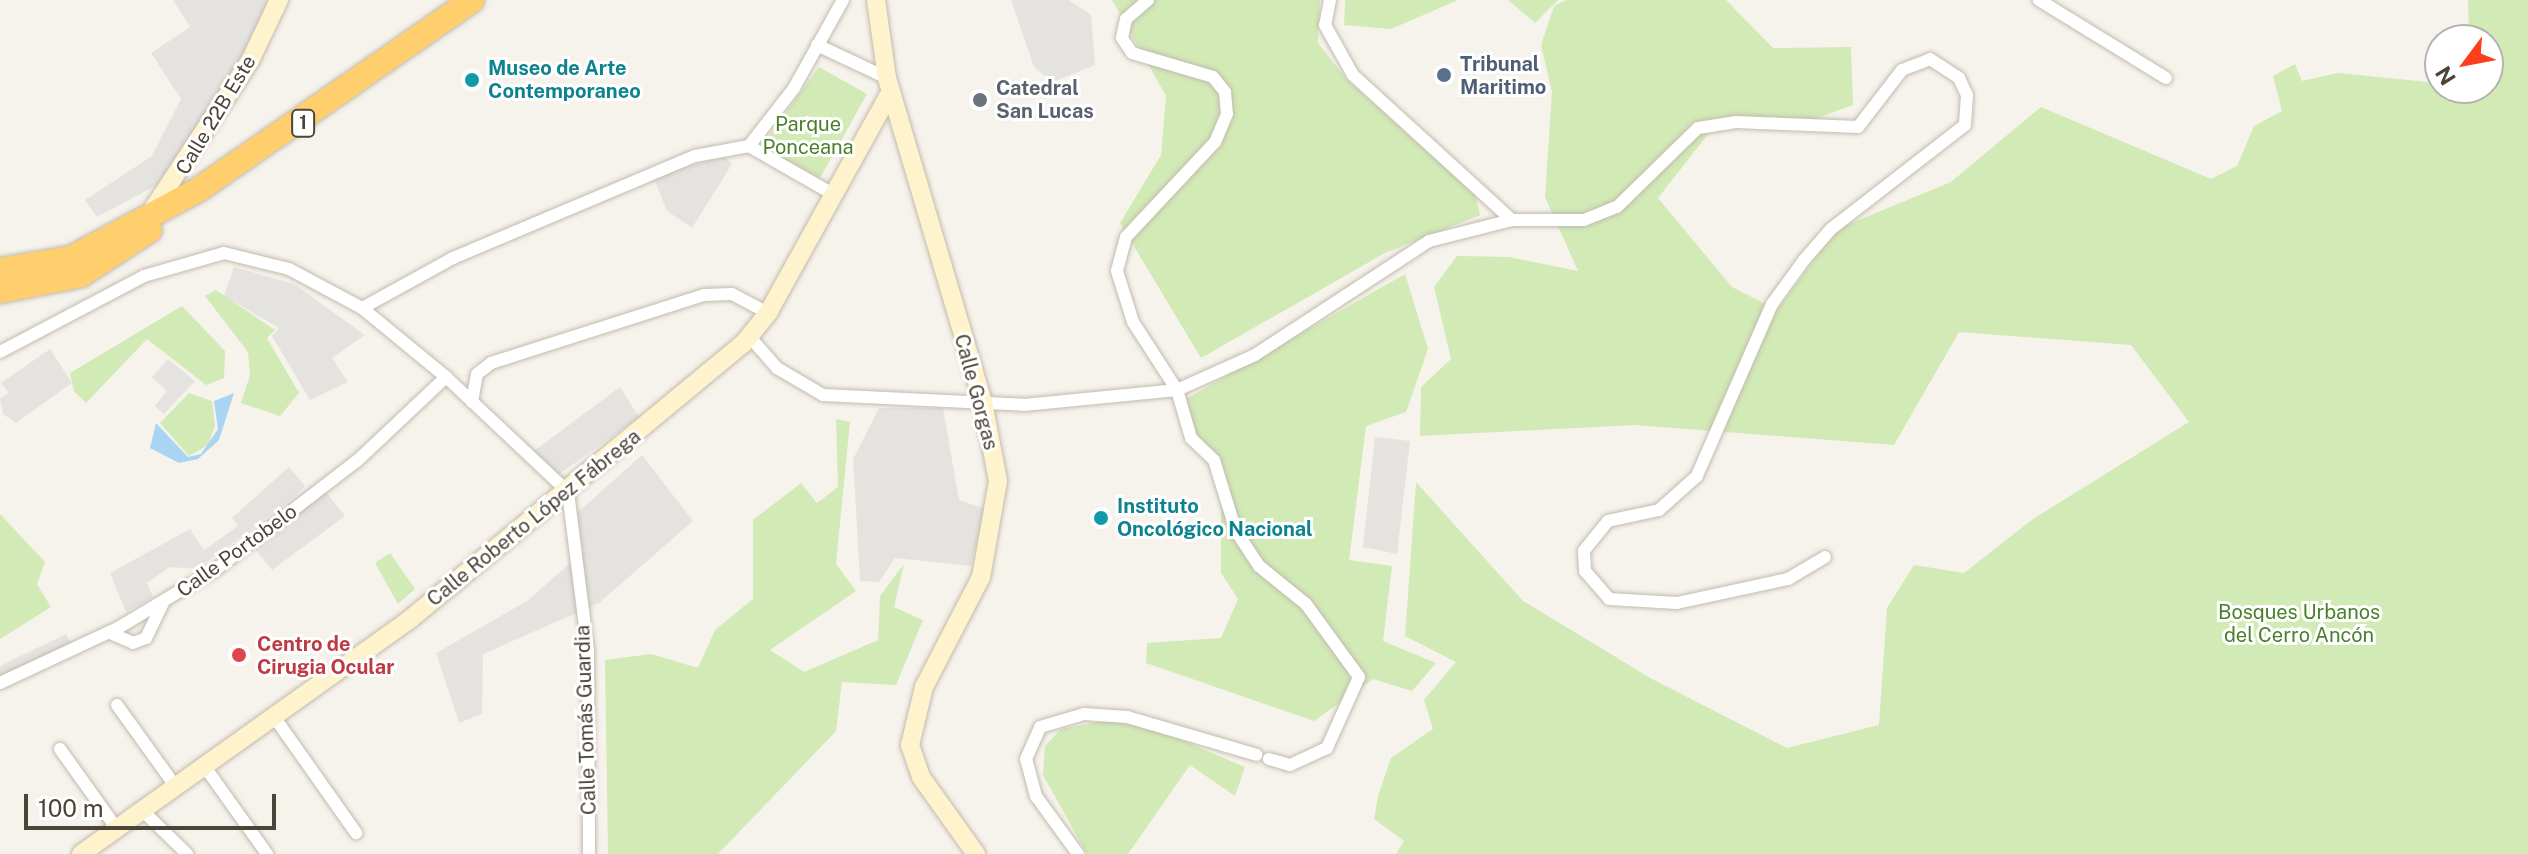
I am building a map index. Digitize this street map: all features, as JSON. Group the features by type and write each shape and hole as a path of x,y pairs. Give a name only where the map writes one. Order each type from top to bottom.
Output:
{"highway":[{"name":"1","path":"0,270 40,266 140,222 198,190 306,121 402,47 442,7 472,0"},
{"path":"442,7 484,0"},
{"name":"1","path":"4,293 81,275 122,252 198,190"},
{"path":"0,255 40,266"}],"street":[{"name":"Calle 22B Este","path":"140,222 170,192 279,0"},
{"path":"362,308 453,258 635,178 749,146 817,45 843,0"},
{"name":"Calle Gorgas","path":"876,0 888,86 983,402 998,481 994,519 981,577 924,687 910,745 921,777 976,854"},
{"path":"1078,854 1036,796 1026,759 1040,727 1084,714 1127,717 1290,765 1327,748 1359,677 1306,604 1259,566 1236,531 1214,460 1191,438 1177,390 1133,322 1117,271 1119,254 1126,237 1215,142 1227,114 1225,92 1213,77 1132,53 1122,38 1126,19 1148,0"},
{"path":"1330,0 1325,25 1353,75 1512,220"},
{"path":"2039,0 2166,78"},
{"path":"817,45 888,86"},
{"path":"749,336 777,368 823,395 983,402 1085,402 1177,390 1255,355 1429,241 1512,220 1584,220 1617,207 1698,128 1735,122 1858,127 1916,60 1947,64 1967,95 1965,125 1831,229 1772,304 1697,476 1659,510 1608,521 1584,551 1585,571 1609,599 1677,603 1788,579 1825,557"},
{"name":"Calle Roberto López Fábrega","path":"81,854 275,718 568,492 749,336 768,313 888,86"},
{"path":"749,146 831,193"},
{"path":"0,352 130,283 203,255 254,257 362,308 446,377 568,492"},
{"path":"472,402 477,374 491,363 704,295 732,294 768,313"},
{"name":"Calle Portobelo","path":"0,683 110,633 163,603 358,460 446,377"},
{"name":"Calle Tomás Guardia","path":"568,492 588,650 589,854"},
{"path":"110,633 133,643 146,638 163,603"},
{"path":"117,705 176,787"},
{"path":"275,718 356,833"},
{"path":"60,749 117,829"},
{"path":"205,767 267,854"},
{"path":"143,811 187,854"}],"green space":[{"path":"1112,0 1320,0 1318,43 1347,80 1475,193 1480,215 1385,253 1201,358 1120,223 1161,155 1166,96"},
{"path":"1345,0 1458,0 1391,29 1344,25"},
{"path":"1508,0 1558,0 1535,23"},
{"name":"Bosques Urbanos del Cerro Ancón","path":"1566,0 1726,0 1773,48 1851,47 1853,105 1798,125 1716,124 1658,198 1732,287 1777,310 1837,229 1951,182 2041,107 2211,179 2237,166 2254,126 2282,111 2273,76 2295,64 2302,81 2338,73 2424,82 2424,104 2504,104 2504,24 2469,24 2468,0 2528,0 2528,854 1396,854 1404,841 1374,819 1378,796 1391,758 1433,729 1424,700 1456,662 1405,636 1416,482 1523,601 1652,679 1787,748 1879,725 1887,608 1914,565 1964,573 2033,519 2189,422 2131,345 1959,332 1894,445 1634,425 1420,436 1421,387 1451,359 1434,287 1457,256 1509,257 1578,271 1545,197 1552,92 1541,45 1554,6"},
{"name":"Parque Ponceana","path":"819,67 867,94 820,178 760,148"},
{"path":"1405,274 1428,349 1406,412 1366,426 1349,560 1392,566 1383,641 1436,663 1412,691 1373,679 1314,721 1146,663 1147,643 1221,638 1238,599 1221,573 1221,470 1190,429 1186,399"},
{"path":"216,290 275,330 267,338 299,393 280,416 241,403 250,375 248,352 205,296"},
{"path":"182,306 225,351 224,378 206,385 147,339 86,403 74,391 70,373"},
{"path":"189,393 212,401 215,425 208,445 189,456 160,423"},
{"path":"836,419 850,422 836,564 856,591 770,650 804,672 878,640 880,596 904,564 894,607 923,620 896,685 842,682 836,731 718,854 608,854 605,660 651,654 698,668 715,630 753,599 753,520 801,483 817,503 838,487"},
{"path":"0,514 45,562 37,584 51,607 0,639"},
{"path":"390,553 415,589 398,604 375,563"},
{"path":"1109,720 1160,731 1245,767 1235,796 1190,765 1128,854 1087,854 1043,775 1045,746 1061,729"}],"shaded area":[{"path":"173,0 267,0 254,41 170,178 97,217 85,200 152,156 181,99 151,53 190,27"},
{"path":"1011,0 1069,0 1091,15 1095,65 1052,82 1034,67"},
{"path":"725,157 732,164 692,228 667,211 653,176"},
{"path":"234,267 294,284 365,335 332,358 348,382 310,400 272,336 279,328 224,296"},
{"path":"50,349 72,383 16,423 3,414 0,398 9,393 1,383"},
{"path":"168,359 195,381 164,414 155,406 167,391 152,377"},
{"path":"620,387 639,417 558,475 534,451"},
{"path":"879,408 943,408 959,500 985,509 971,566 895,558 879,582 860,581 853,459"},
{"path":"1375,437 1410,441 1397,554 1363,547"},
{"path":"642,455 693,521 599,603 483,654 482,714 459,723 436,653 527,601 583,552 577,513"},
{"path":"289,467 305,486 293,498 197,569 170,567 147,583 153,597 126,612 110,573 190,529 204,550 238,526 232,518"},
{"path":"326,492 345,516 272,570 254,548"},
{"path":"66,634 71,643 0,678 0,666"}],"water":[{"path":"234,393 219,440 198,459 179,463 150,448 156,423 188,457 201,454 218,429 214,401"}],"place":[{"name":"Tribunal Maritimo","path":"1444,75"},
{"name":"Museo de Arte Contemporaneo","path":"472,80"},
{"name":"Catedral San Lucas","path":"980,100"},
{"name":"Instituto Oncológico Nacional","path":"1101,518"},
{"name":"Centro de Cirugia Ocular","path":"239,655"}]}
